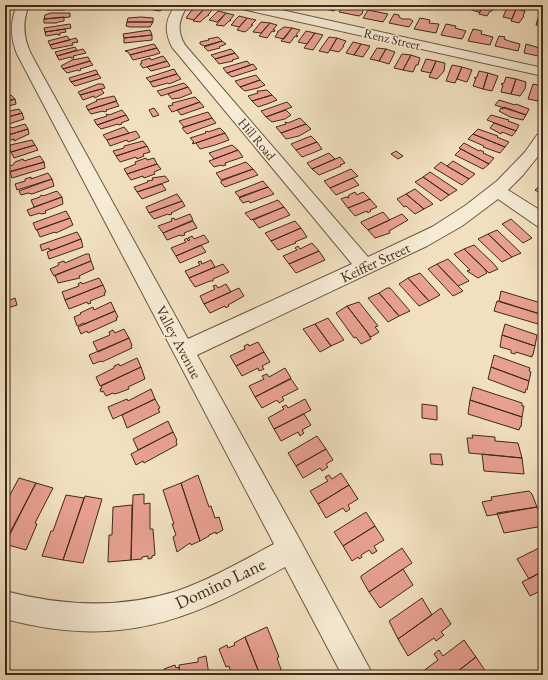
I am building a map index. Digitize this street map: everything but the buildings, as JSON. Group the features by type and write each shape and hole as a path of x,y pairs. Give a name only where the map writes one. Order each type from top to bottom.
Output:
{"street":[{"name":"Valley Avenue","path":"23,5 19,16 17,29 23,51 358,675"},
{"name":"Hill Road","path":"182,5 174,16 171,27 179,47 365,267"},
{"name":"Renz Street","path":"242,5 543,72"},
{"name":"Keiffer Street","path":"184,351 365,267 454,223 497,191 529,159 543,139"},
{"path":"497,191 543,221"},
{"name":"Domino Lane","path":"5,605 52,616 92,619 126,616 156,611 200,596 291,549"}]}
